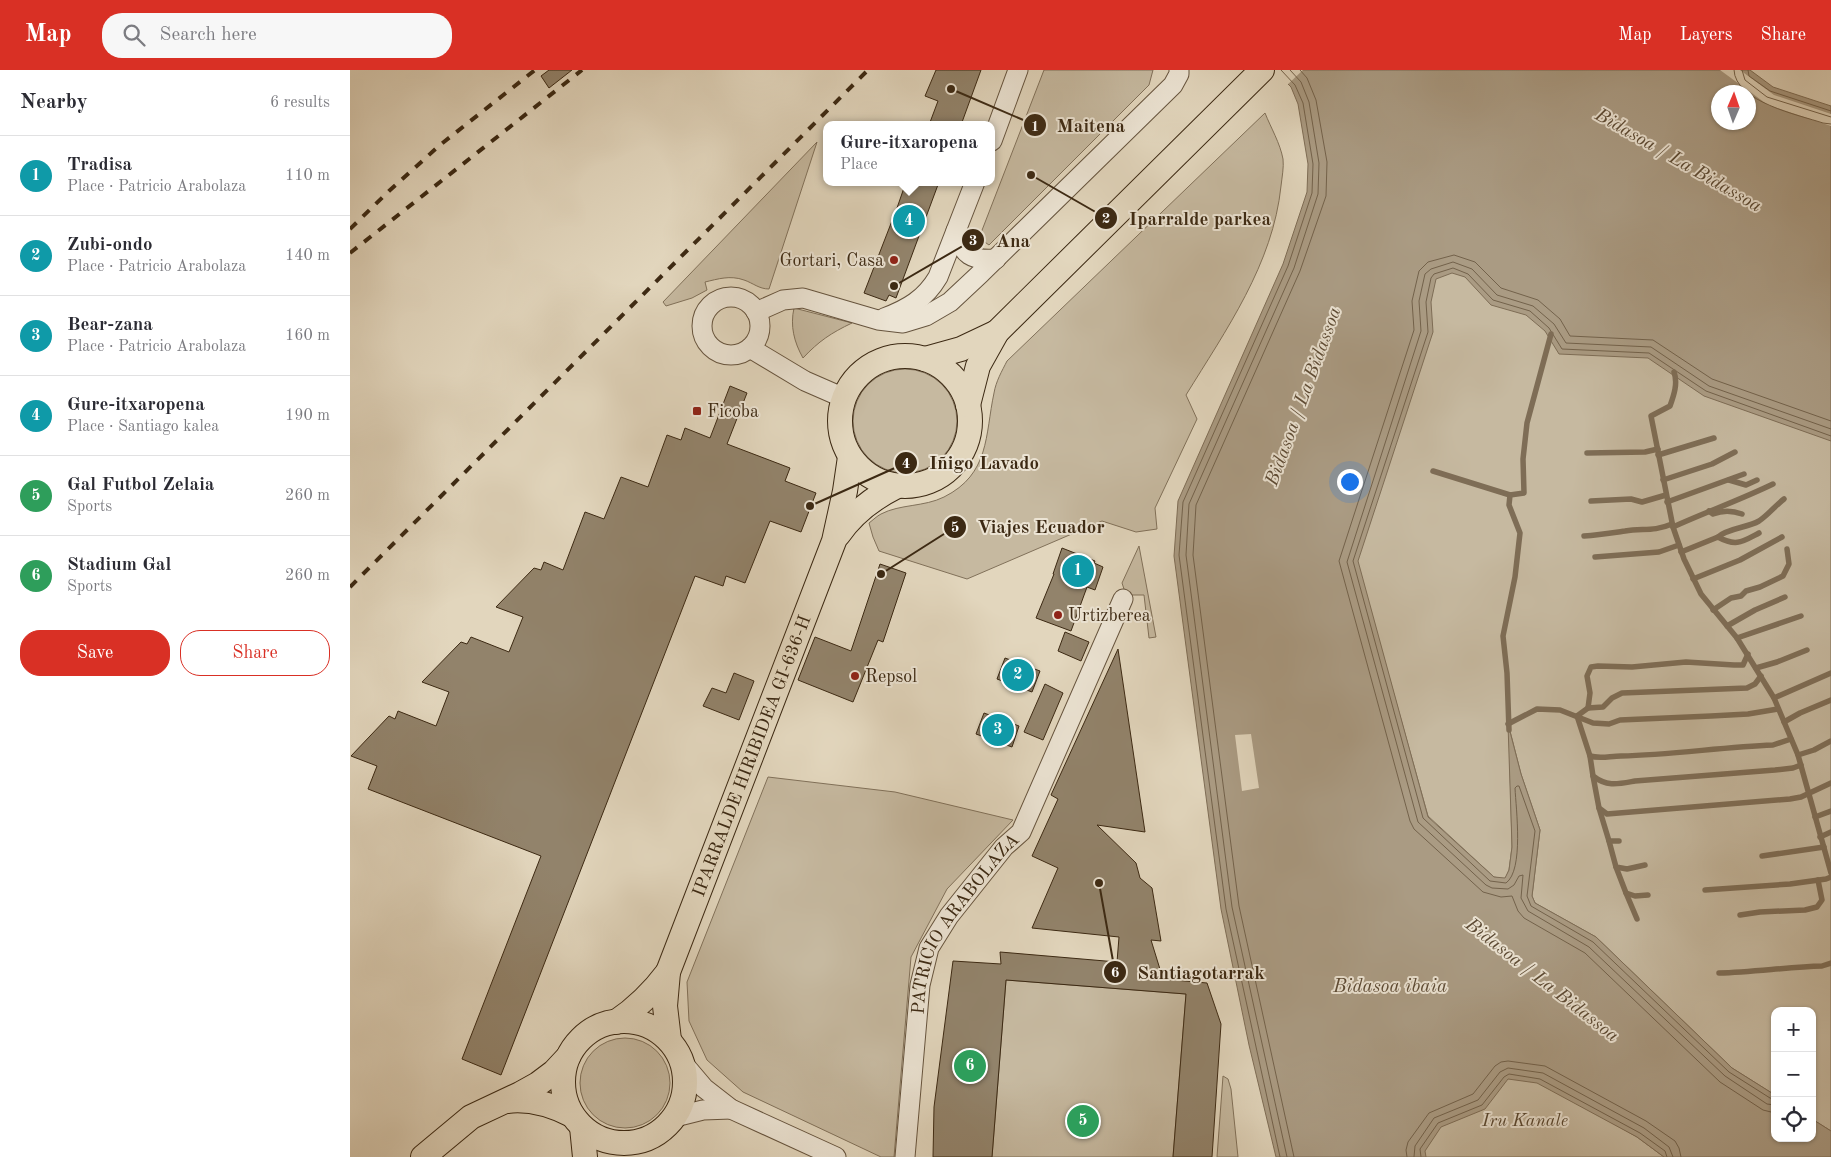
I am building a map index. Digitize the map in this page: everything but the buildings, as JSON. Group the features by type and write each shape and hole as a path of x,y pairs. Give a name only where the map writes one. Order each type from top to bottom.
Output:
{"main road":[{"name":"IPARRALDE HIRIBIDEA GI-636-H","path":"968,405 978,366 997,332 1262,70"},
{"name":"IPARRALDE HIRIBIDEA GI-636-H","path":"925,359 961,349 997,332"},
{"name":"IPARRALDE HIRIBIDEA GI-636-H","path":"908,356 925,359 940,366 962,390 968,405 970,421 968,436 963,451 954,464 942,474 928,482 913,486 897,486 870,476 850,456 843,443 840,428 840,412 851,383 862,371 876,362 892,357 908,356"},
{"name":"IPARRALDE HIRIBIDEA GI-636-H","path":"668,1040 665,1006 668,972 834,541 845,491 850,456"},
{"name":"IPARRALDE HIRIBIDEA GI-636-H","path":"834,541 842,529 862,508 881,494 897,486"},
{"name":"IPARRALDE HIRIBIDEA GI-636-H","path":"616,1022 644,1000 668,972"},
{"path":"423,1157 471,1116 500,1102 520,1094 538,1084 554,1072 568,1057 576,1044 601,1026 616,1022 630,1022 658,1031 676,1050 685,1074 682,1104 675,1117 665,1128 651,1137 612,1150 600,1138 554,1106 538,1102 513,1100 500,1102"},
{"path":"568,1057 563,1087 566,1101 577,1121 585,1157"}],"street":[{"path":"995,133 1018,70"},
{"path":"756,312 783,300 803,298 878,320 903,322 926,316 950,302 996,259 1173,85 1179,70"},
{"path":"878,320 901,312 914,304 931,289 938,277 974,186"},
{"path":"956,231 959,244 972,256 978,259 996,259"},
{"path":"731,297 741,299 750,304 756,312 759,321 759,331 756,340 750,348 736,354 720,353 712,348 705,339 702,330 702,320 706,311 721,299 731,297"},
{"path":"750,348 805,380 844,398"},
{"name":"PATRICIO ARABOLAZA","path":"905,1157 920,985 929,948 950,916 1004,847 1020,832 1123,599"},
{"path":"682,1062 704,1088 731,1109 836,1157"},
{"path":"675,1117 703,1110 731,1109"}],"green space":[{"path":"1044,70 1153,70 1149,85 989,245 979,238"},
{"path":"1265,113 1278,141 1283,159 1276,215 1258,269 1246,295 1186,395 1197,419 1155,508 1157,529 1136,532 1102,521 967,579 879,551 869,523 888,511 944,497 959,488 970,477 978,465 983,452 995,389 1007,361"},
{"path":"817,142 769,289 739,279 719,279 705,282 707,290 692,298 666,306 663,302"},
{"path":"1429,242 1831,417 1831,1131 1816,1122 1816,1007 1771,1007 1771,1092 1732,1068 1596,937 1535,903 1532,896 1540,830 1521,774 1509,727 1512,847 1509,870 1505,879 1494,877 1428,816 1357,562"},
{"path":"794,308 852,323 826,338 803,358 794,334 792,321"},
{"path":"905,369 925,373 942,384 953,401 957,421 953,441 942,458 925,469 905,473 885,469 868,458 857,441 853,421 857,401 868,384 885,373"},
{"path":"1139,546 1156,637 1149,638 1144,595 1126,595 1122,583"},
{"path":"768,777 895,792 1013,820 947,889 911,957 894,1157 881,1157 743,1092 707,1060 689,1021 687,982"},
{"path":"1006,980 1186,994 1173,1157 992,1157"},
{"path":"616,1038 634,1038 650,1045 663,1058 670,1074 670,1092 663,1108 650,1121 634,1128 616,1128 600,1121 587,1108 580,1092 580,1074 587,1058 600,1045"},
{"name":"Iru Kanale","path":"1482,1048 1637,1137 1664,1157 1380,1157"},
{"path":"1223,1076 1228,1079 1231,1089 1238,1157 1217,1157"}],"water":[{"name":"Bidasoa ibaia","path":"1274,70 1750,70 1773,87 1831,106 1831,441 1704,396 1648,358 1559,354 1545,331 1526,315 1491,305 1465,277 1452,273 1436,279 1431,302 1433,332 1358,561 1428,817 1494,877 1505,878 1509,870 1512,847 1508,724 1521,774 1540,830 1532,896 1535,903 1596,937 1732,1068 1771,1092 1771,1142 1816,1142 1816,1122 1831,1131 1831,1157 1664,1157 1637,1137 1537,1083 1508,1079 1485,1109 1441,1127 1425,1151 1426,1157 1276,1157 1249,1045 1221,909 1174,556 1178,501 1283,264 1307,192 1308,164 1298,104 1291,87"}],"pier":[{"path":"1271,70 1303,70 1286,86"},
{"path":"1720,70 1740,70 1774,95 1831,114 1831,126 1768,105 1756,96 1756,85 1741,85"},
{"path":"1251,734 1259,788 1242,791 1235,735"}],"waterway":[{"path":"1509,730 1507,673 1503,636 1515,577 1520,533 1509,505 1510,495 1524,493 1523,459 1527,423 1551,334"},
{"path":"1674,372 1676,385 1670,406 1651,416 1673,527 1684,559 1701,594 1737,638 1774,698 1798,755 1831,873"},
{"path":"1658,455 1714,438"},
{"path":"1587,453 1645,452 1658,449"},
{"path":"1663,480 1712,464 1735,452"},
{"path":"1433,471 1510,495"},
{"path":"1667,502 1744,474"},
{"path":"1729,480 1746,485 1757,480"},
{"path":"1673,527 1773,484"},
{"path":"1591,501 1631,499 1642,502 1666,495"},
{"path":"1718,537 1759,521 1784,499"},
{"path":"1709,511 1713,514 1727,511 1742,514"},
{"path":"1584,536 1654,529 1672,524"},
{"path":"1681,552 1718,537 1734,543 1759,533"},
{"path":"1693,579 1740,560 1782,537"},
{"path":"1595,557 1659,552 1679,545"},
{"path":"1713,610 1731,598 1741,596 1746,591 1760,587 1783,576 1789,564 1787,549"},
{"path":"1727,626 1755,610 1785,597"},
{"path":"1737,638 1801,616"},
{"path":"1756,668 1807,650"},
{"path":"1577,716 1588,708 1590,693 1587,676 1591,667 1632,667 1686,662 1743,665 1748,654"},
{"path":"1774,698 1831,673"},
{"path":"1588,708 1603,707 1612,698 1622,693 1747,688 1755,684 1761,676"},
{"path":"1784,722 1831,700"},
{"path":"1508,724 1537,709 1560,710 1593,723 1609,724 1620,720 1748,714 1778,709"},
{"path":"1577,716 1590,756 1594,757 1773,745 1791,739"},
{"path":"1798,755 1814,750 1831,741"},
{"path":"1590,756 1593,776 1603,782 1613,784 1775,770 1801,765"},
{"path":"1593,776 1599,808 1607,814 1790,799 1801,797 1831,783"},
{"path":"1599,808 1609,841 1619,841"},
{"path":"1815,817 1831,811"},
{"path":"1820,837 1831,832"},
{"path":"1609,841 1616,867 1627,869 1645,865"},
{"path":"1762,856 1824,847"},
{"path":"1616,867 1626,893 1635,896 1648,895"},
{"path":"1705,890 1790,884 1831,877"},
{"path":"1740,915 1805,910 1817,907 1822,900 1818,880"},
{"path":"1626,893 1637,919"},
{"path":"1719,973 1822,966 1831,963"}],"railway":[{"path":"350,229 440,145 535,70"},
{"path":"350,253 582,70"},
{"path":"350,587 868,70"}],"place":[{"name":"Maitena","path":"951,89"},
{"name":"Iparralde parkea","path":"1031,175"},
{"name":"Gure-itxaropena","path":"909,221"},
{"name":"Gortari, Casa","path":"894,260"},
{"name":"Ana","path":"894,286"},
{"name":"Ficoba","path":"697,411"},
{"name":"Iñigo Lavado","path":"810,506"},
{"name":"Tradisa","path":"1078,571"},
{"name":"Viajes Ecuador","path":"881,574"},
{"name":"Urtizberea","path":"1058,615"},
{"name":"Zubi-ondo","path":"1018,675"},
{"name":"Repsol","path":"855,676"},
{"name":"Bear-zana","path":"998,730"},
{"name":"Santiagotarrak","path":"1099,883"},
{"name":"Stadium Gal","path":"970,1066"},
{"name":"Gal Futbol Zelaia","path":"1083,1121"}],"water label":[{"name":"Bidasoa / La Bidassoa","path":"1679,159"},
{"name":"Bidasoa / La Bidassoa","path":"1302,396"},
{"name":"Bidasoa / La Bidassoa","path":"1543,979"}]}
